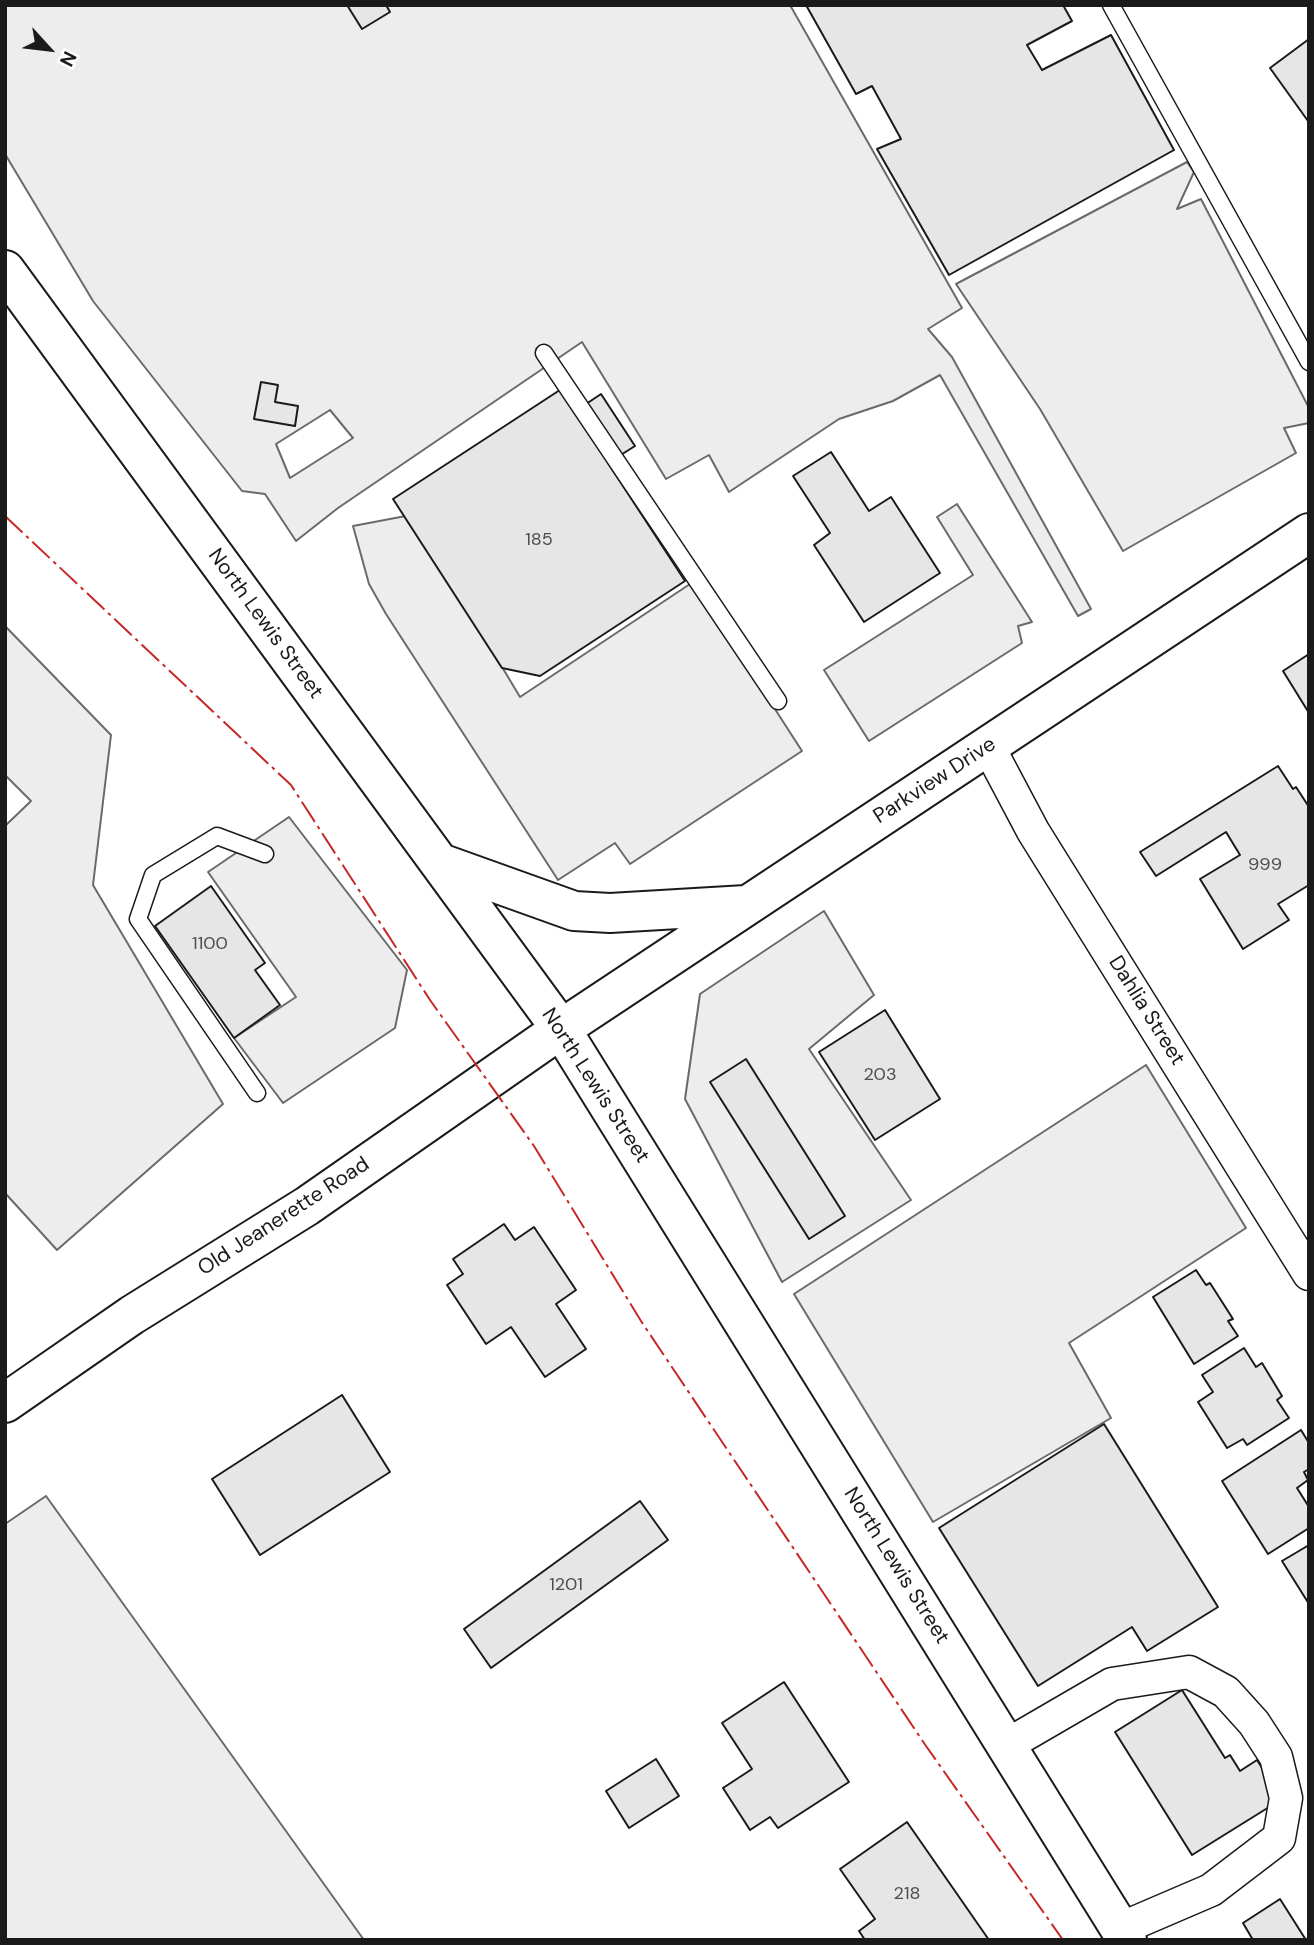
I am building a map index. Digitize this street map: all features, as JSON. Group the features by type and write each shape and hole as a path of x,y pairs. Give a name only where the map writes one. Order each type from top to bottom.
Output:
{"main road":[{"name":"North Lewis Street","path":"5,270 561,1029 1124,1934"},
{"name":"Parkview Drive","path":"561,1029 1309,533"},
{"path":"440,863 574,911 610,913 748,904"},
{"name":"Old Jeanerette Road","path":"5,1403 132,1315 307,1206 561,1029"}],"street":[{"name":"Dahlia Street","path":"988,746 1033,831 1309,1274"},
{"path":"1007,1745 1112,1684 1189,1672 1226,1692 1254,1723 1276,1757 1286,1798 1279,1839 1211,1890 1124,1934"}],"lane":[{"path":"1111,5 1309,362"},
{"path":"544,352 778,701"},
{"path":"257,1093 138,919 153,874 217,836 265,854"}],"shaded area":[{"path":"5,5 790,5 962,308 928,329 952,357 1091,609 1078,616 940,375 893,401 839,419 729,492 709,455 666,479 582,342 338,508 296,541 265,494 242,491 93,301 5,154","holes":["330,410 353,438 290,478 276,444"]},
{"path":"1187,162 1194,172 1177,209 1201,199 1309,408 1309,423 1284,428 1296,453 1123,551 1040,409 956,284"},
{"path":"957,504 1032,622 1018,626 1022,643 869,741 824,670 973,575 937,517"},
{"path":"411,515 520,697 693,582 802,751 630,864 615,843 558,880 369,584 353,526"},
{"path":"5,626 111,735 93,885 223,1104 57,1250 5,1193 5,826 31,801 5,775"},
{"path":"289,817 407,970 395,1028 283,1103 234,1038 296,997 208,872"},
{"path":"824,911 874,995 809,1049 911,1200 782,1282 685,1099 700,994"},
{"path":"1146,1065 1246,1228 1069,1343 1111,1418 933,1522 794,1294"},
{"path":"46,1496 364,1940 5,1940 5,1524"}],"building":[{"path":"347,5 386,5 390,12 362,29"},
{"path":"806,5 1063,5 1072,21 1027,45 1042,70 1111,35 1174,150 949,275 877,149 901,139 872,86 856,94"},
{"path":"1309,39 1309,121 1308,121 1270,68"},
{"path":"261,382 278,385 275,402 298,406 295,426 254,419"},
{"path":"566,386 580,408 601,394 635,446 608,463 685,581 540,676 502,668 393,499"},
{"path":"831,452 869,511 891,497 940,573 864,622 814,545 830,533 793,476"},
{"path":"1309,654 1309,713 1283,671"},
{"path":"1278,766 1309,807 1309,885 1278,904 1289,920 1243,949 1200,879 1240,855 1226,832 1156,876 1140,852"},
{"path":"211,886 265,963 255,970 280,1005 234,1038 155,926"},
{"path":"885,1010 940,1099 875,1140 819,1052"},
{"path":"746,1059 845,1216 809,1239 710,1082"},
{"path":"504,1224 515,1240 534,1227 576,1290 556,1304 586,1349 545,1377 511,1327 486,1344 447,1285 463,1274 453,1259"},
{"path":"1196,1270 1206,1285 1210,1283 1233,1319 1228,1321 1238,1336 1194,1364 1153,1297"},
{"path":"1244,1348 1256,1367 1262,1363 1282,1396 1277,1400 1289,1418 1247,1445 1243,1439 1227,1448 1198,1402 1213,1392 1202,1375"},
{"path":"342,1395 390,1472 260,1555 212,1479"},
{"path":"1104,1424 1218,1607 1147,1651 1132,1627 1038,1686 939,1528"},
{"path":"1301,1430 1309,1443 1309,1469 1304,1472 1308,1480 1297,1488 1309,1507 1309,1528 1268,1554 1222,1481"},
{"path":"640,1501 668,1540 491,1668 464,1629"},
{"path":"1309,1545 1309,1604 1282,1561"},
{"path":"784,1682 849,1782 778,1828 770,1817 750,1830 723,1788 752,1769 722,1723"},
{"path":"1182,1690 1225,1758 1230,1755 1240,1771 1257,1760 1282,1799 1192,1855 1115,1732"},
{"path":"656,1759 679,1796 629,1828 606,1791"},
{"path":"907,1822 989,1940 865,1940 859,1931 875,1919 840,1869"},
{"path":"1280,1899 1306,1940 1253,1940 1243,1923"}],"power":[{"path":"5,516 291,785 430,1000 534,1146 641,1321 926,1746 1063,1940"}]}
